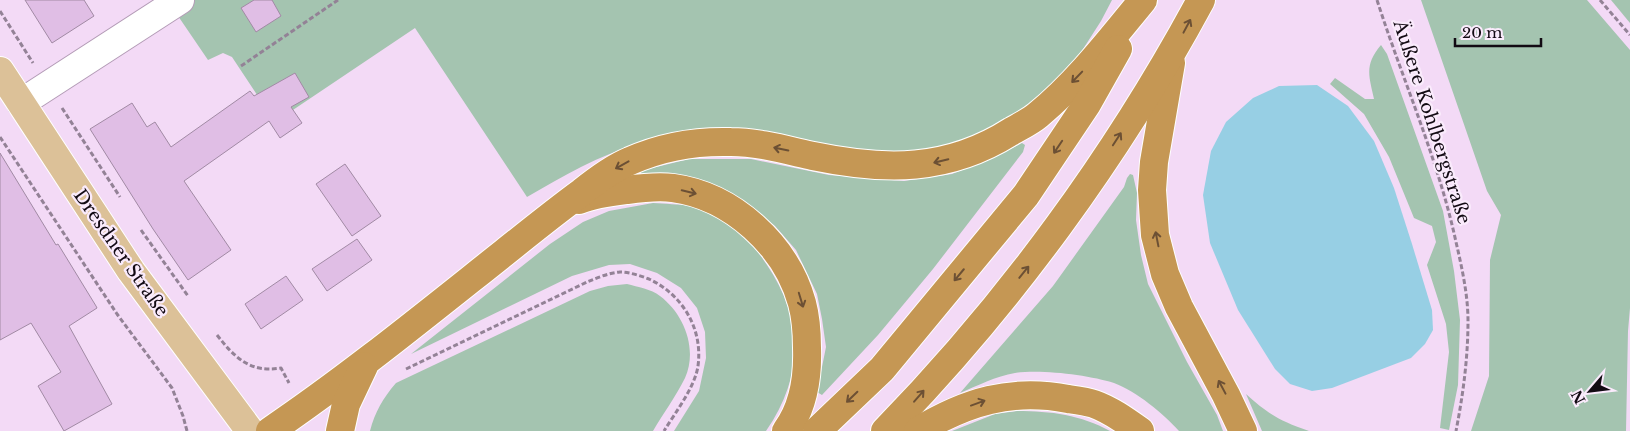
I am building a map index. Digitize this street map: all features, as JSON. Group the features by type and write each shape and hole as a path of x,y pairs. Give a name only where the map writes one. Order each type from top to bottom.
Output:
{"highway":[{"path":"270,431 365,362 557,210 606,174 629,161 685,145 733,142 759,145 836,161 887,166 940,162 976,150 1003,137 1037,116 1092,62 1145,0"},
{"path":"817,431 882,369 1026,195 1087,104 1145,0"},
{"path":"885,431 914,402 984,321 1053,235 1173,51 1201,0"},
{"path":"1173,51 1154,162 1152,190 1155,235 1165,274 1179,307 1243,431"},
{"path":"557,210 586,197 610,192 671,188 695,193 720,203 742,216 761,234 779,256 792,277 802,302 806,327 808,360 803,394 791,424 786,431"},
{"path":"340,431 346,404 365,362"},
{"path":"918,431 956,411 993,398 1025,395 1059,397 1094,404 1118,416 1140,431"}],"main road":[{"name":"Dresdner Straße","path":"0,71 131,271 250,431"}],"street":[{"path":"21,103 180,0"}],"path":[{"path":"241,66 338,0"},
{"name":"Äußere Kohlbergstraße","path":"1377,0 1394,55 1430,151 1449,209 1464,276 1468,320 1464,390 1456,431"},
{"path":"1600,0 1630,35"},
{"path":"0,11 123,203"},
{"path":"0,137 116,314 172,388 187,431"},
{"path":"139,228 190,299"},
{"path":"400,373 586,282 604,275 620,272 641,276 660,284 676,296 687,311 695,328 699,347 698,368 664,431"},
{"path":"212,329 233,355 253,366 269,370 281,368 302,409"}],"green space":[{"path":"194,0 1112,0 1076,60 1054,86 1016,117 959,144 911,153 639,144 595,160 527,197 415,28 275,122 232,57 223,53 208,60 176,13"},
{"path":"1421,0 1587,0 1630,50 1630,308 1626,431 1471,431 1489,376 1490,260 1501,215 1487,191"},
{"path":"1611,0 1630,0 1630,23"},
{"path":"1381,45 1387,54 1443,211 1454,271 1460,320 1458,385 1449,430 1440,428 1449,352 1446,324 1427,265 1436,242 1432,226 1414,218 1389,157 1364,114 1330,84 1335,78 1365,99 1374,99 1369,71 1372,59"},
{"path":"1022,143 1025,145 1023,152 933,269 878,335 822,395 817,392 826,347 822,319 817,294 796,250 775,226 750,207 643,179 640,171 689,159 751,159 829,175 904,181 952,174 997,156"},
{"path":"1130,174 1133,175 1137,193 1136,220 1141,255 1148,284 1187,362 1217,415 1223,431 1179,431 1158,410 1131,391 1114,383 1079,375 1051,372 1008,374 960,393 1053,286 1124,187"},
{"path":"653,203 690,206 713,214 732,225 754,247 779,286 788,306 795,348 793,369 787,390 766,431 674,431 699,391 706,358 705,332 697,308 681,288 657,273 630,264 609,265 572,276 411,354 550,244 583,222 609,211"},
{"path":"627,284 644,288 660,296 676,312 682,322 689,344 689,367 685,378 653,431 370,431 380,406 396,383 590,291 608,286"},
{"path":"1246,394 1275,416 1309,431 1262,431"},
{"path":"1017,411 1065,415 1088,421 1110,431 952,431 995,414"}],"water":[{"path":"1317,85 1348,106 1374,141 1394,188 1412,244 1432,310 1433,330 1425,344 1411,358 1332,388 1312,391 1290,384 1275,369 1238,310 1210,243 1203,195 1211,151 1226,122 1253,98 1279,86"}],"building":[{"path":"25,0 84,0 94,16 52,43"},
{"path":"254,0 272,0 281,16 256,32 241,8"},
{"path":"295,73 309,97 291,107 302,123 280,138 269,121 184,181 231,250 188,280 153,229 90,129 132,103 147,127 155,122 171,147 250,91 254,96"},
{"path":"0,153 97,308 69,326 112,404 64,431 38,386 61,372 31,323 0,340"},
{"path":"345,164 381,216 352,236 316,184"},
{"path":"357,239 372,260 327,291 312,269"},
{"path":"286,276 303,300 261,329 245,304"}]}
